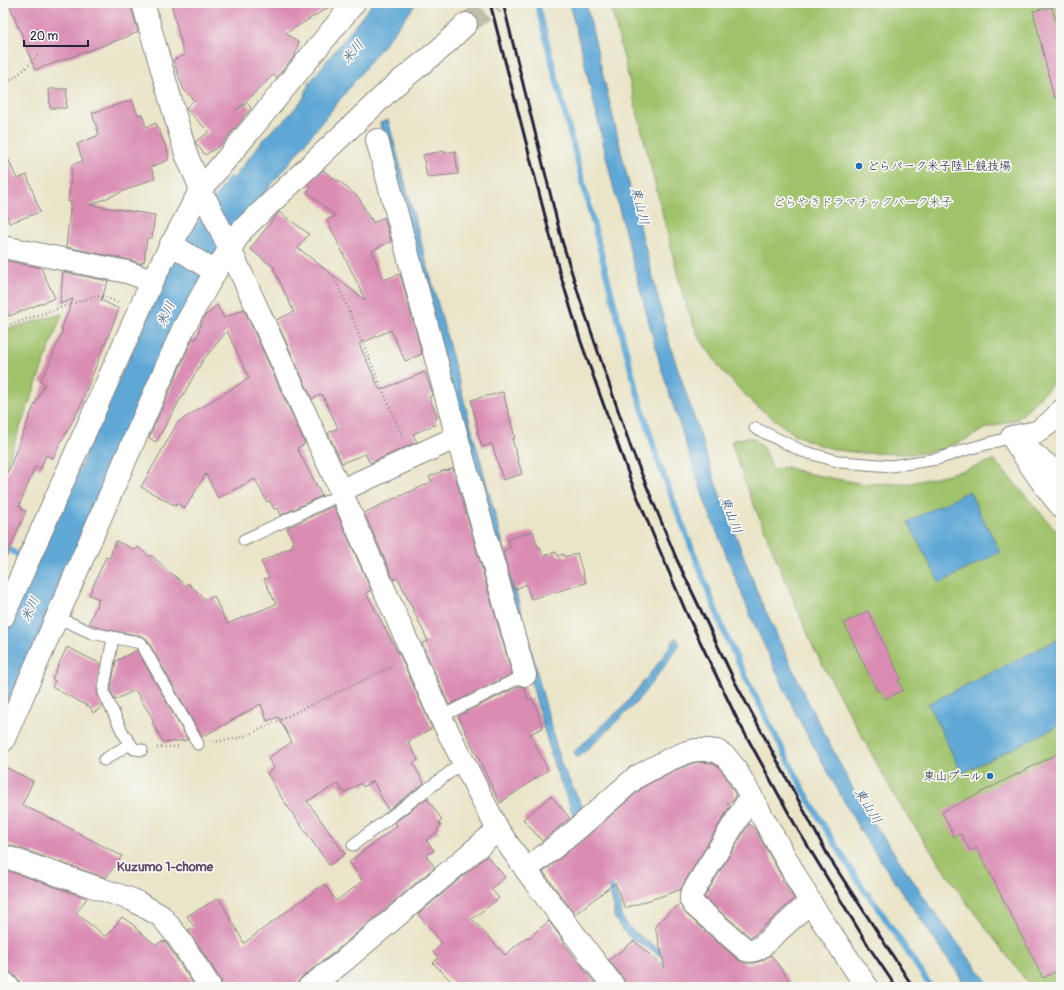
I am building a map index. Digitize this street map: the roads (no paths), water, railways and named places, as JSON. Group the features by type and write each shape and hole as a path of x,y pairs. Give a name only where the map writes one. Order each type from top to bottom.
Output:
{"street":[{"path":"143,3 186,154 341,492 440,716 498,830 526,870 614,987"},
{"path":"3,617 152,281 204,195 234,150 354,3"},
{"path":"3,741 183,329 212,270 242,230 394,86 439,50 466,24"},
{"path":"377,140 457,437 525,676"},
{"path":"174,246 212,270"},
{"path":"3,247 127,272 152,281"},
{"path":"1012,437 1037,432 1061,411"},
{"path":"341,492 457,437"},
{"path":"1012,437 1061,476"},
{"path":"1012,437 1027,462 1050,494 1061,506"},
{"path":"526,870 576,830 636,777 687,752 696,750 717,751 726,757 735,768 810,902 867,987"},
{"path":"751,796 691,895 691,900 694,905 746,950 750,951 754,951 761,946 810,902"},
{"path":"316,985 498,830"},
{"path":"3,856 133,900 161,916 178,937 210,987"},
{"path":"3,982 8,987"}],"lane":[{"path":"754,428 802,451 840,462 891,466 937,459 1012,437"},
{"path":"244,540 341,492"},
{"path":"57,617 92,633 141,643 198,744"},
{"path":"114,638 104,693 123,733 134,749 142,750"},
{"path":"440,716 525,676"},
{"path":"104,760 131,744"},
{"path":"353,845 463,761"}],"water":[{"name":"米川","path":"373,3 417,3 258,201 3,716 3,638 181,242 202,216 230,176 233,179 259,145 274,128 284,121 303,99 310,82"},
{"path":"569,3 586,3 629,184 670,345 717,487 760,599 812,710 861,804 937,916 991,987 967,987 861,832 797,716 751,617 705,502 661,368 614,190"},
{"path":"388,120 561,764 596,838 620,905 621,914 624,921 636,933 675,958 663,957 631,938 623,931 614,917 614,907 597,849 586,831 576,822 554,765 382,136 380,123"},
{"path":"969,491 1000,552 940,583 908,522"},
{"path":"676,637 680,644 635,704 578,758 574,752 624,706 660,661"},
{"path":"1061,638 1061,725 962,773 928,704"}],"waterway":[{"path":"537,3 635,385 659,464 725,634 803,789 824,826 864,890 879,909 931,987"},
{"path":"3,546 25,559"}],"tunnel":[{"path":"466,24 495,3"}],"railway":[{"path":"490,3 559,270 581,342 631,481 654,537 686,612 737,719 798,830 871,950 896,987"},
{"path":"503,3 562,241 580,299 631,448 677,560 735,682 830,859 913,987"}],"place":[{"name":"どらパーク米子陸上競技場","path":"859,166"},
{"name":"東山プール","path":"990,776"}],"district":[{"name":"Kuzumo 1-chome","path":"165,867"}],"park label":[{"name":"どらやきドラマチックパーク米子","path":"863,202"}],"water label":[{"name":"東山川","path":"640,206"},
{"name":"東山川","path":"731,515"},
{"name":"東山川","path":"868,806"}]}
